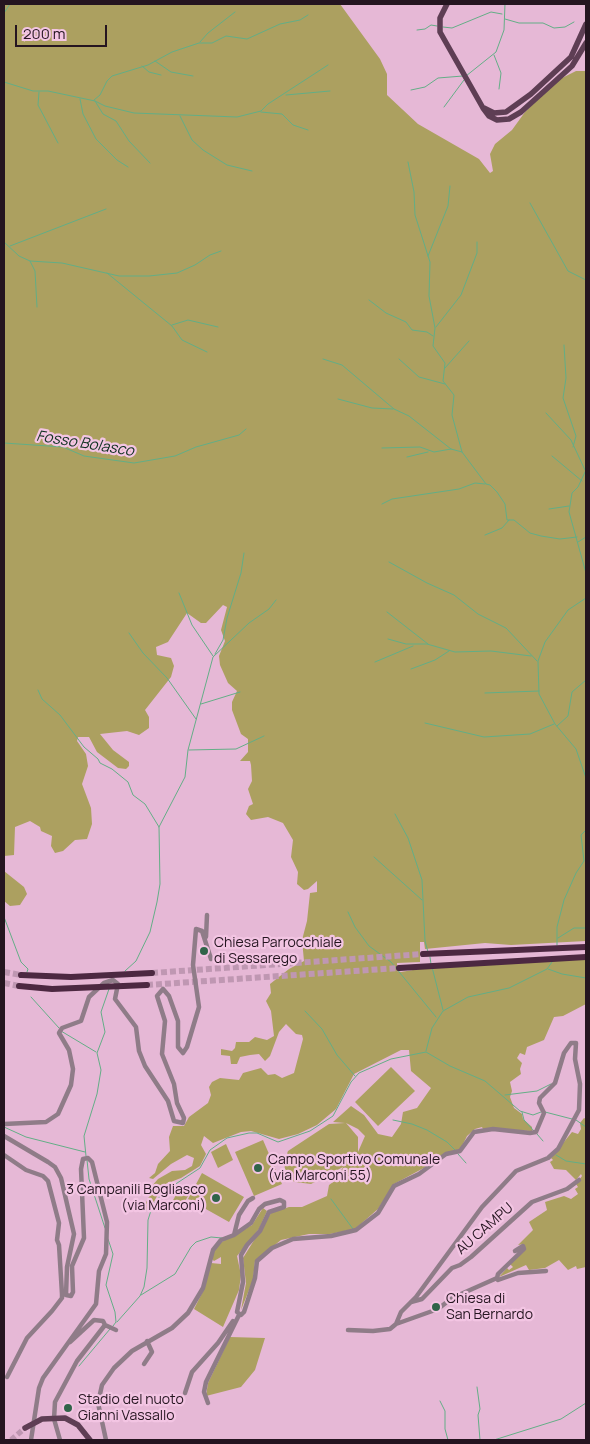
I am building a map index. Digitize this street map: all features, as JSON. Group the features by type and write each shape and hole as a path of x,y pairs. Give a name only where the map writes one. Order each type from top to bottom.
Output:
{"highway":[{"path":"423,954 586,947"},
{"path":"399,968 586,957"},
{"path":"21,975 71,977 152,973"},
{"path":"19,986 68,988 147,985"}],"main road":[{"path":"448,4 440,18 440,32 481,106 488,115 495,119 512,118 569,69 582,53 586,43"},
{"path":"481,106 497,114 515,107 567,62 586,24"},
{"path":"25,1428 50,1418 65,1418 78,1425 90,1440"}],"street":[{"path":"205,942 207,940 207,915"},
{"path":"4,1124 46,1122 58,1114 71,1085 73,1069 69,1050 59,1033 62,1028 82,1021 89,997 97,988 115,982 115,999 136,1027 141,1058 168,1101 174,1121 182,1124 184,1118 162,1054 165,1020 157,996 163,989 169,996 178,1021 178,1047 183,1053 187,1047 199,1007 193,965 196,929 201,930 211,959"},
{"name":"AU CAMPU","path":"238,1314 244,1310 256,1274 257,1261 266,1253 293,1239 332,1236 356,1230 378,1213 394,1186 419,1174 446,1154 463,1149 470,1135 476,1132 493,1129 535,1132 544,1112 538,1102 556,1083 560,1060 570,1043 575,1042 577,1045 575,1059 580,1084 579,1110 558,1149 548,1158 513,1175 482,1207 412,1302 397,1318 396,1324"},
{"path":"4,1136 48,1162 54,1167 61,1178 74,1234 65,1292 68,1296"},
{"path":"4,1155 26,1170 43,1176 51,1189 59,1223 57,1240 59,1245 62,1294 57,1305"},
{"path":"7,1377 27,1338 57,1305 73,1292 72,1266 84,1238 81,1169 82,1160 87,1158 94,1168 107,1222 106,1254 98,1277 96,1304 41,1383 36,1422 31,1440"},
{"name":"AU CAMPU","path":"412,1302 422,1299 452,1268 471,1258 532,1202 568,1189 578,1180"},
{"path":"234,1234 239,1215 248,1201 253,1198"},
{"path":"106,1440 99,1412 100,1390 114,1368 132,1351 164,1333 188,1313 203,1288 212,1250 221,1240 252,1223 259,1209 265,1204 280,1200 284,1201 284,1207 268,1213 260,1231 247,1244 241,1255 243,1278 238,1314 206,1382 204,1392 208,1403"},
{"path":"497,1279 498,1274 524,1249 523,1246 515,1251"},
{"path":"348,1330 390,1329 396,1324 438,1309 452,1298 497,1279 518,1273 546,1271"},
{"path":"185,1393 194,1368 218,1343 238,1314"},
{"path":"60,1440 54,1419 55,1402 76,1361 111,1328 103,1321 94,1320 74,1340 67,1344"},
{"path":"144,1364 152,1352 147,1341"}],"shaded area":[{"path":"4,4 340,4 380,59 387,74 387,95 418,124 479,159 490,173 493,171 490,154 495,144 512,130 525,112 558,80 576,71 586,71 586,941 511,945 485,943 425,949 424,942 420,942 420,962 397,963 397,971 401,972 419,969 586,959 586,1004 563,1016 554,1017 544,1040 527,1047 525,1055 520,1053 517,1058 522,1063 521,1074 510,1082 512,1091 510,1097 514,1108 522,1114 523,1119 532,1127 532,1131 483,1129 482,1127 475,1129 467,1136 461,1148 394,1184 378,1209 355,1229 330,1234 309,1234 281,1240 255,1261 253,1280 241,1310 246,1283 243,1258 271,1213 289,1207 302,1207 327,1196 329,1185 336,1180 343,1167 311,1184 295,1182 291,1180 285,1169 284,1162 288,1151 329,1124 345,1123 333,1122 351,1106 364,1115 378,1134 392,1137 401,1124 403,1112 417,1108 431,1088 411,1071 409,1050 401,1050 354,1074 336,1109 317,1125 298,1134 279,1139 251,1131 241,1132 213,1143 204,1136 201,1145 206,1154 200,1166 181,1178 163,1185 150,1209 141,1212 150,1195 151,1187 158,1179 172,1171 185,1170 192,1166 194,1158 187,1155 171,1164 153,1179 149,1178 155,1173 158,1164 170,1151 169,1137 173,1126 184,1126 189,1117 208,1103 211,1095 209,1087 212,1082 220,1078 239,1080 243,1073 261,1068 268,1075 275,1074 282,1078 294,1073 303,1039 302,1035 296,1034 286,1024 279,1032 270,1056 265,1061 259,1054 240,1057 237,1064 231,1064 230,1056 221,1055 221,1049 232,1051 235,1048 236,1042 249,1042 255,1037 267,1040 274,1036 271,1011 266,1001 271,993 270,984 289,969 304,961 302,940 307,921 310,893 317,892 317,881 304,890 297,884 298,872 291,857 293,840 283,823 268,817 251,820 246,814 249,806 253,804 248,789 252,781 251,765 250,761 240,761 248,752 248,739 241,734 232,710 232,702 237,691 228,683 220,665 219,656 225,641 221,630 227,607 223,605 206,623 201,623 187,613 168,642 156,647 157,655 171,658 174,666 171,677 145,710 149,717 149,728 139,735 127,731 100,734 113,750 129,762 129,766 126,769 118,768 97,752 89,737 78,737 77,741 86,754 88,766 82,784 91,808 92,824 87,839 75,840 63,851 55,853 51,846 52,836 41,831 40,827 30,821 15,827 14,855 4,856","holes":["346,1123 358,1129 365,1136 358,1152 358,1137"]},
{"path":"4,871 24,887 27,894 20,905 10,906 4,901"},
{"path":"391,1067 415,1091 378,1126 355,1102"},
{"path":"584,1118 586,1119 586,1267 577,1269 576,1266 568,1270 559,1260 545,1268 529,1270 526,1265 499,1277 507,1268 509,1270 513,1267 510,1264 524,1244 518,1245 533,1230 529,1222 547,1210 545,1202 564,1196 571,1199 578,1194 575,1189 578,1187 576,1184 582,1176 581,1174 576,1180 566,1170 554,1169 550,1162 553,1160 551,1158 572,1132 578,1134 581,1129 580,1123"},
{"name":"Campo Sportivo Comunale (via Marconi 55)","path":"263,1140 282,1184 254,1196 235,1152"},
{"path":"226,1144 233,1160 218,1168 211,1152"},
{"name":"3 Campanili Bogliasco (via Marconi)","path":"202,1173 244,1197 229,1222 188,1199"},
{"path":"181,1186 191,1191 181,1208 172,1202"},
{"path":"263,1208 267,1211 259,1229 237,1256 241,1275 239,1290 223,1327 194,1309 204,1289 211,1263 221,1264 221,1257 214,1261 211,1258 213,1252 220,1243 252,1225"},
{"path":"230,1337 265,1338 255,1370 241,1387 206,1396 208,1383"}],"waterway":[{"path":"4,13 10,4"},
{"path":"466,76 496,52 504,30 505,4"},
{"path":"200,42 208,33 235,12"},
{"path":"443,27 452,28 491,12 502,14"},
{"path":"94,100 100,95 107,81 112,76 148,65 172,52 199,43 212,43 226,36 247,39 280,24 300,20 308,15"},
{"path":"505,19 519,23 543,23 554,28 565,27 574,22"},
{"path":"417,30 425,29 431,25 437,26"},
{"path":"494,55 501,73 499,89"},
{"path":"155,61 171,72 193,76"},
{"path":"4,82 33,91 48,91 95,101 105,106 134,113 237,117 261,111 268,104 328,65"},
{"path":"142,66 149,72 161,75"},
{"path":"411,90 425,87 438,78 463,76"},
{"path":"444,107 464,80"},
{"path":"286,95 330,91"},
{"path":"39,92 38,105 58,143"},
{"path":"80,99 83,114 96,139 117,160 128,167"},
{"path":"95,101 103,114 116,121 129,141 150,163"},
{"path":"261,112 282,114 293,125 308,130"},
{"path":"180,116 192,140 203,150 227,165 252,171"},
{"path":"408,162 414,192 415,215 430,262 429,296 435,328 433,346 445,363 443,381 454,395 452,415 462,452 486,484 490,485 497,492 505,504 507,520 514,520 530,533 541,536 560,539 577,537"},
{"path":"428,256 448,206 450,186"},
{"path":"530,203 568,271 586,280"},
{"path":"10,246 106,209"},
{"path":"4,242 19,256 30,261 62,263 119,276 149,276 177,273 221,251"},
{"path":"436,327 461,295 477,253 477,242"},
{"path":"30,261 35,271 37,307"},
{"path":"107,273 172,326 182,340 207,352"},
{"path":"369,300 386,313 406,322 412,330 427,332 433,336"},
{"path":"172,325 188,320 218,327"},
{"path":"445,368 469,341"},
{"path":"564,345 566,378 563,398 576,436 573,447"},
{"path":"323,359 342,365 394,409 409,416 451,449 462,452"},
{"path":"399,359 419,377 445,384"},
{"path":"338,399 372,408 393,409"},
{"path":"546,413 571,440 585,470"},
{"name":"Fosso Bolasco","path":"4,443 63,447 84,456 134,463 175,456 196,447 239,435 246,429"},
{"path":"382,448 420,447 434,452 451,449"},
{"path":"407,457 428,452"},
{"path":"552,456 582,481"},
{"path":"586,470 578,487 572,493 569,512 586,573"},
{"path":"382,504 392,499 459,489 475,483 485,484"},
{"path":"549,509 569,506"},
{"path":"485,535 502,528 509,520"},
{"path":"578,542 586,537"},
{"path":"215,654 223,640 227,618 241,573 244,553"},
{"path":"389,562 427,583 454,595 478,614 506,628 537,661"},
{"path":"179,593 192,625 213,656"},
{"path":"586,598 568,610 545,642 538,661 539,694 555,724 576,749 586,778"},
{"path":"159,827 185,777 188,750 213,657 249,623 269,609 276,600"},
{"path":"387,612 428,644"},
{"path":"129,633 143,653 167,678 196,719"},
{"path":"388,639 406,644 427,644 455,652 491,651 531,656"},
{"path":"375,662 413,646"},
{"path":"411,669 435,660 449,651"},
{"path":"557,726 568,716 572,692 586,680"},
{"path":"38,690 42,699 60,715 84,747 100,763 112,769 128,782 133,795 145,804 159,827 160,884 150,932 136,961 125,971"},
{"path":"485,693 539,691"},
{"path":"201,704 240,692"},
{"path":"425,723 484,737 530,734 554,724"},
{"path":"189,750 236,749 264,736"},
{"path":"395,814 408,838 422,880 425,941 428,952"},
{"path":"557,945 557,927 564,900 576,873 584,861 581,835 586,830"},
{"path":"374,857 422,900"},
{"path":"348,912 355,927 369,946 391,962 436,1017"},
{"path":"4,917 21,962 28,969 27,972"},
{"path":"558,938 574,928 586,928"},
{"path":"430,957 431,964"},
{"path":"426,1051 432,1028 443,1011 468,997 509,988 547,969 552,962"},
{"path":"432,967 443,1010"},
{"path":"548,969 562,974 586,978"},
{"path":"86,1156 84,1136 97,1094 101,1070 97,1053 105,1032 101,1012 109,989"},
{"path":"31,997 59,1028"},
{"path":"305,1011 322,1029 337,1055 355,1076"},
{"path":"61,1031 96,1052"},
{"path":"117,1322 140,1296 144,1287 147,1268 148,1220 153,1204 165,1191 200,1168 210,1150 227,1138 257,1133 278,1142 310,1131 333,1116 351,1082 359,1073 391,1059 426,1052 450,1066 485,1081 520,1111 533,1115 541,1112"},
{"path":"505,1095 537,1091 551,1084"},
{"path":"522,1112 524,1120 534,1131"},
{"path":"545,1112 572,1119"},
{"path":"393,1120 412,1124 427,1130 447,1142 456,1151"},
{"path":"576,1120 586,1127"},
{"path":"4,1127 26,1137 85,1152"},
{"path":"537,1134 543,1141"},
{"path":"458,1154 466,1163"},
{"path":"556,1155 566,1161 586,1164"},
{"path":"87,1160 89,1179 105,1228"},
{"path":"331,1199 353,1229"},
{"path":"141,1295 175,1274 196,1242 211,1237 222,1238"},
{"path":"108,1239 113,1254 106,1285 115,1312 116,1322 113,1326"},
{"path":"79,1366 110,1329"},
{"path":"477,1387 480,1409 478,1415 480,1440"},
{"path":"440,1401 445,1411 445,1429 448,1440"},
{"path":"494,1440 561,1419 586,1403"}],"tunnel":[{"path":"152,973 423,954"},
{"path":"147,985 399,968"},
{"path":"4,972 21,975"},
{"path":"4,983 19,986"},
{"path":"11,1440 25,1428"}],"place":[{"name":"Chiesa Parrocchiale di Sessarego","path":"204,951"},
{"name":"Campo Sportivo Comunale (via Marconi 55)","path":"258,1168"},
{"name":"3 Campanili Bogliasco (via Marconi)","path":"216,1198"},
{"name":"Chiesa di San Bernardo","path":"436,1307"},
{"name":"Stadio del nuoto Gianni Vassallo","path":"68,1408"}]}
